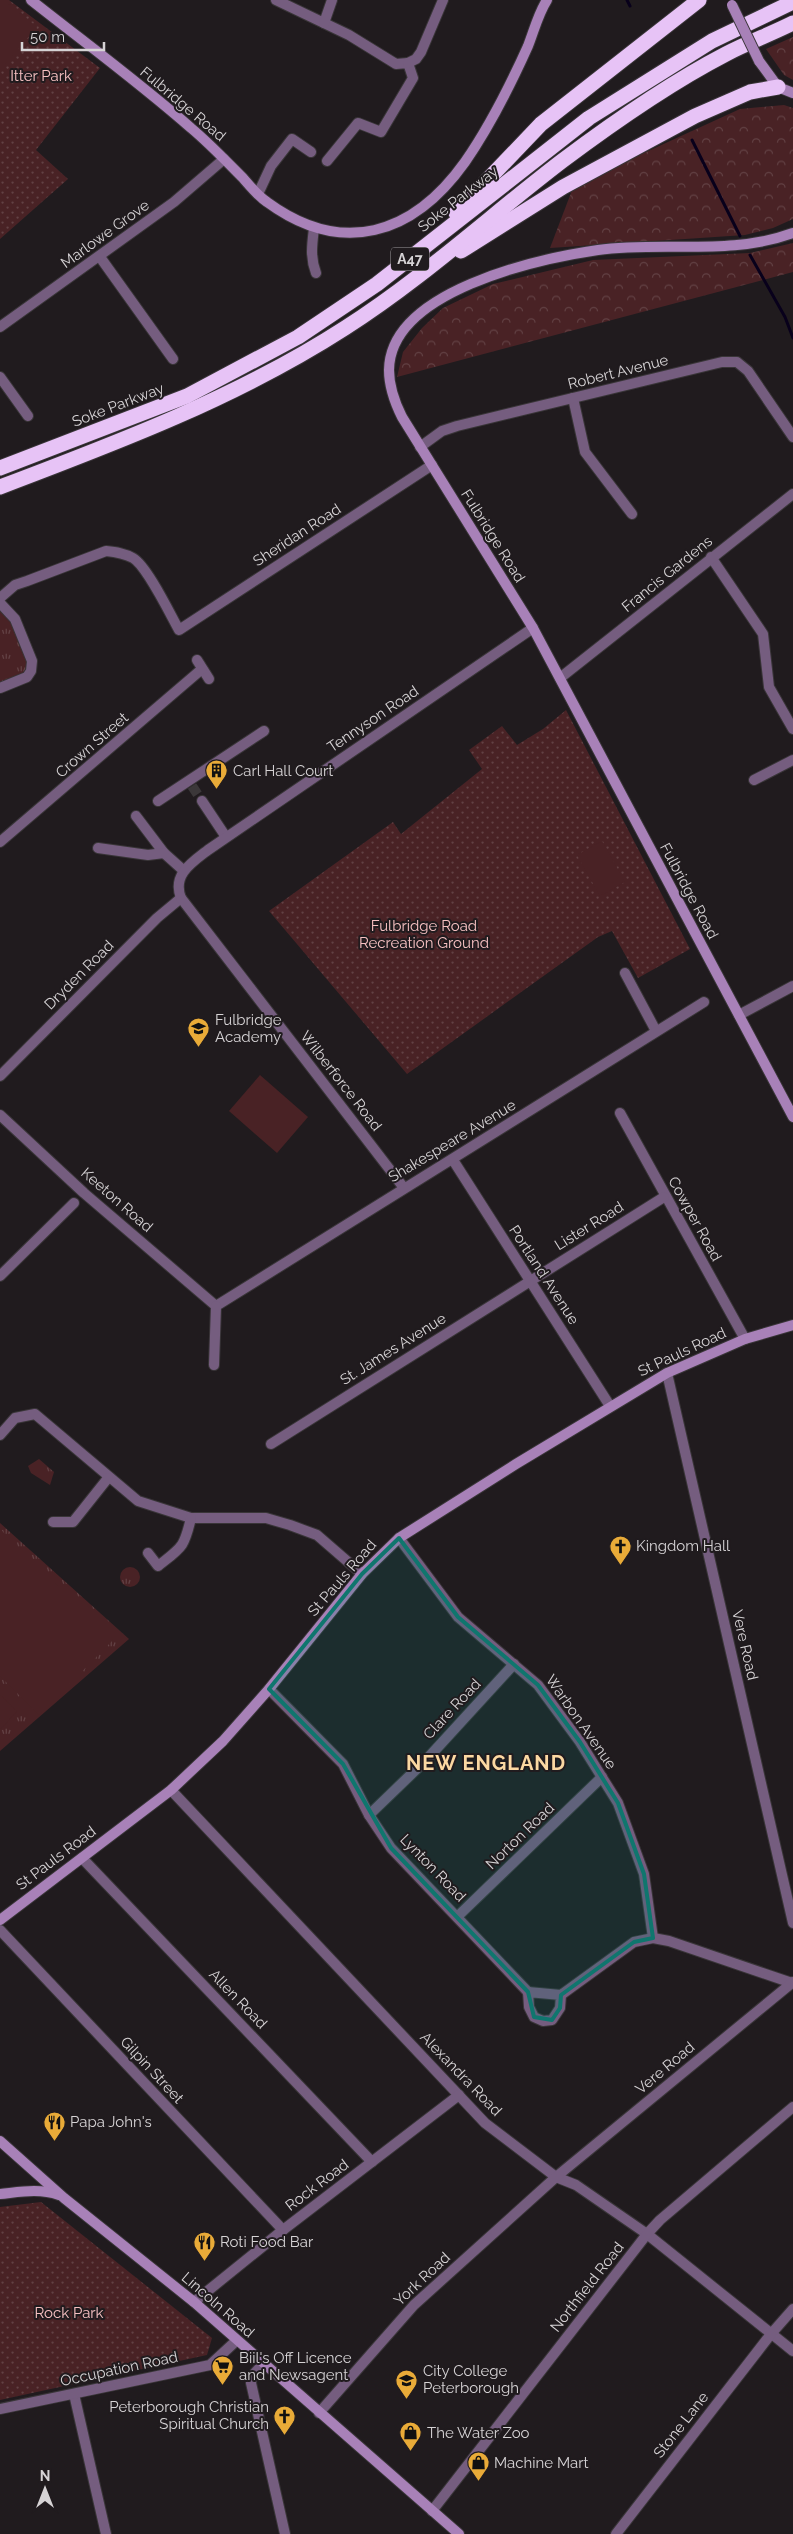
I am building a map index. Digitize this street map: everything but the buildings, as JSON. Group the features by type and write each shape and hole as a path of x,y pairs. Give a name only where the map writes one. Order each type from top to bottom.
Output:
{"highway":[{"name":"A47","path":"420,250 541,124 699,0"},
{"name":"Soke Parkway","path":"0,468 187,396 298,337 377,284 589,118 712,41 793,2"},
{"name":"A47","path":"389,297 564,160 643,103 726,54 793,23"},
{"name":"A47","path":"0,487 166,422 273,371 346,327 389,297 571,182 695,116 750,92 778,87"}],"street":[{"name":"Fulbridge Road","path":"31,0 191,128 258,194 296,222 335,232 358,233 392,225 415,213 439,192 464,163 492,118 528,45 546,0"},
{"path":"276,0 373,48 396,64 416,60 443,0"},
{"path":"324,23 332,0"},
{"path":"732,3 759,61 778,87 793,93"},
{"path":"327,162 358,123 380,132 413,78 408,63"},
{"path":"258,194 271,166 292,139 311,152"},
{"name":"Marlowe Grove","path":"0,327 174,202 224,159"},
{"path":"314,228 311,250 312,262 316,273"},
{"name":"Fulbridge Road","path":"793,233 752,245 599,250 546,260 493,276 439,299 406,325 393,351 389,370 393,398 420,447 533,628 793,1117"},
{"path":"100,257 173,359"},
{"name":"Robert Avenue","path":"420,447 442,431 457,426 722,362 737,362 748,371 793,436"},
{"path":"0,377 28,416"},
{"path":"573,398 586,452 632,514"},
{"name":"Sheridan Road","path":"0,598 15,585 106,552 120,552 134,558 143,567 179,630 432,466"},
{"name":"Francis Gardens","path":"560,678 793,494"},
{"path":"711,557 763,634 769,687 793,729"},
{"path":"0,603 15,619 32,661 31,671 27,677 0,688"},
{"name":"Tennyson Road","path":"183,870 226,837 533,628"},
{"path":"197,660 209,679"},
{"name":"Crown Street","path":"0,842 202,669"},
{"path":"158,801 190,783 264,731"},
{"path":"754,780 793,760"},
{"path":"202,801 226,837"},
{"path":"136,816 164,852 183,870 178,884 181,898"},
{"path":"98,848 148,855 164,852"},
{"name":"Dryden Road","path":"0,1076 157,918 181,898"},
{"name":"Wilberforce Road","path":"181,898 404,1188"},
{"path":"625,973 656,1031"},
{"path":"739,1015 793,986"},
{"name":"Shakespeare Avenue","path":"216,1306 704,1002"},
{"name":"Cowper Road","path":"620,1114 664,1197 745,1339"},
{"name":"Keeton Road","path":"0,1115 84,1193 216,1306"},
{"name":"Portland Avenue","path":"453,1160 610,1406"},
{"name":"Lister Road","path":"530,1280 664,1197"},
{"path":"0,1276 74,1203"},
{"name":"St. James Avenue","path":"271,1444 530,1280"},
{"path":"214,1365 216,1306"},
{"name":"St Pauls Road","path":"0,1920 171,1790 224,1741 269,1689 362,1574 399,1538 610,1406 667,1373 745,1339 793,1325"},
{"name":"Vere Road","path":"667,1373 793,1923"},
{"path":"0,1435 15,1418 35,1414 108,1478 138,1500 190,1518 266,1518 290,1525 316,1535 362,1574"},
{"path":"52,1522 73,1522 108,1478"},
{"path":"148,1554 158,1566 173,1554 185,1543 190,1518"},
{"name":"Warbon Avenue","path":"399,1538 458,1617 538,1685 580,1742 618,1803 644,1874 653,1938"},
{"name":"Clare Road","path":"369,1816 427,1758 514,1664"},
{"name":"Lynton Road","path":"269,1689 343,1764 369,1816 391,1848 458,1916 528,1992 529,2007 534,2017 543,2021 552,2020 560,2008 560,1995"},
{"name":"Norton Road","path":"458,1916 602,1777"},
{"name":"Alexandra Road","path":"171,1790 485,2123 556,2177 576,2185 647,2234 793,2351"},
{"name":"Allen Road","path":"82,1858 372,2162"},
{"name":"Gilpin Street","path":"0,1930 282,2230"},
{"path":"528,1992 560,1995 634,1942 653,1938 792,1983"},
{"name":"Vere Road","path":"556,2177 792,1983"},
{"name":"Rock Road","path":"194,2302 282,2230 459,2095"},
{"name":"Northfield Road","path":"432,2510 647,2234 660,2220 793,2107"},
{"name":"Lincoln Road","path":"0,2141 64,2198 194,2302 236,2341 459,2534"},
{"name":"York Road","path":"319,2413 414,2305 556,2177"},
{"path":"0,2194 34,2190 48,2191 64,2198"},
{"name":"Stone Lane","path":"616,2534 771,2334 793,2309"},
{"name":"Occupation Road","path":"0,2409 210,2365 236,2341"},
{"path":"263,2364 252,2376 251,2382 285,2534"},
{"path":"74,2394 106,2534"}],"highlighted area":[{"path":"399,1538 458,1617 538,1685 580,1742 618,1803 644,1874 653,1938 634,1942 561,1995 560,2008 552,2020 534,2017 528,1992 391,1848 343,1764 269,1689 362,1574"}],"green space":[{"name":"Itter Park","path":"0,0 9,0 100,68 36,150 68,179 0,239"},
{"path":"0,0 4,0 37,27 0,70"},
{"path":"793,37 793,80 784,75 766,49"},
{"path":"784,105 793,108 793,219 773,228 745,235 550,248 574,185 740,109"},
{"path":"793,243 793,272 397,377 403,352 422,328 443,308 493,284 593,260 750,253"},
{"path":"0,610 9,619 28,662 26,673 0,686"},
{"name":"Fulbridge Road Recreation Ground","path":"566,710 690,949 638,978 612,931 598,937 407,1074 269,911 393,822 401,834 482,769 469,750 502,726 517,745 543,729"},
{"path":"602,841 625,882 600,896 577,855"},
{"path":"260,1075 308,1117 277,1153 229,1111"},
{"path":"39,1459 54,1472 50,1485 31,1473 28,1466"},
{"path":"0,1523 129,1639 0,1751"},
{"path":"0,1529 113,1640 39,1715 0,1676"},
{"path":"126,1567 134,1567 140,1573 140,1581 134,1587 126,1587 120,1581 120,1573"},
{"path":"0,1695 17,1711 0,1730"},
{"name":"Rock Park","path":"41,2202 212,2338 207,2355 0,2400 0,2207"}],"waterway":[{"path":"627,0 630,6"},
{"path":"692,140 740,236"},
{"path":"750,255 785,317 793,338"}],"tunnel":[{"path":"192,786 202,801"}],"place":[{"name":"Carl Hall Court","path":"217,790"},
{"name":"Fulbridge Academy","path":"199,1048"},
{"name":"Kingdom Hall","path":"620,1565"},
{"name":"Papa John's","path":"54,2141"},
{"name":"Roti Food Bar","path":"204,2261"},
{"name":"Biil's Off Licence and Newsagent","path":"223,2386"},
{"name":"City College Peterborough","path":"407,2399"},
{"name":"Peterborough Christian Spiritual Church","path":"285,2435"},
{"name":"The Water Zoo","path":"411,2452"},
{"name":"Machine Mart","path":"478,2482"}],"district":[{"name":"NEW ENGLAND","path":"486,1763"}]}
